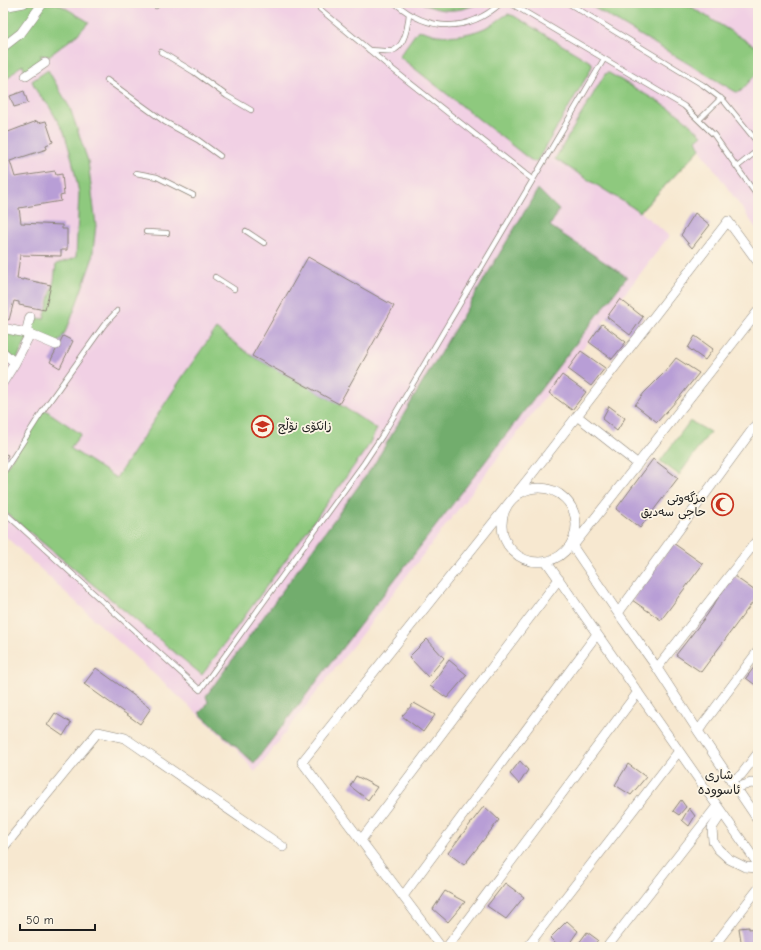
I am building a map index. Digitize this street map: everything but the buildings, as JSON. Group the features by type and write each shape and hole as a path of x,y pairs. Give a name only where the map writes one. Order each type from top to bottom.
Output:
{"street":[{"path":"3,7 24,3"},
{"path":"3,47 20,33 43,3"},
{"path":"26,76 45,63"},
{"path":"441,947 302,762 577,416 728,221 758,262"},
{"path":"758,311 638,464 572,545 565,552 556,558 535,562 523,558 513,552 506,542 502,531 502,519 506,508 512,498 522,492 533,488 545,488 556,492 566,500 573,509 576,521 572,545 758,820"},
{"path":"3,382 13,366 28,333 30,317"},
{"path":"3,328 28,333 56,345"},
{"path":"3,352 13,366"},
{"path":"3,364 13,366"},
{"path":"577,416 638,464"},
{"path":"618,613 758,422"},
{"path":"656,668 758,539"},
{"path":"546,561 758,864"},
{"path":"361,840 559,579"},
{"path":"402,896 597,634"},
{"path":"698,731 758,651"},
{"path":"447,947 638,692"},
{"path":"3,848 98,732 125,738 283,847"},
{"path":"527,947 679,751"},
{"path":"734,784 758,753"},
{"path":"734,784 758,784"},
{"path":"719,809 712,828 713,841 718,849 729,859 745,867 758,868"},
{"path":"607,947 719,809"},
{"path":"713,947 758,888"}],"lane":[{"path":"395,3 409,14 423,21 447,25 460,24 484,16 501,3"},
{"path":"510,3 684,106 714,135 758,197"},
{"path":"568,3 703,85 721,98 758,143"},
{"path":"320,9 386,64 533,180"},
{"path":"369,50 395,50 403,40 406,33 409,14"},
{"path":"161,52 194,72 227,96 251,110"},
{"path":"3,511 200,690 360,469 382,436 604,59"},
{"path":"107,80 165,122 198,140 220,156"},
{"path":"699,120 721,98"},
{"path":"737,167 758,150"},
{"path":"136,173 157,177 194,195"},
{"path":"246,231 264,243"},
{"path":"146,232 167,233"},
{"path":"215,277 234,289"},
{"path":"3,473 44,409 104,325 117,311"}],"shaded area":[{"name":"زانکۆی نۆڵج","path":"3,3 758,3 758,231 700,149 641,212 669,236 255,772 236,749 3,534"}],"green space":[{"path":"3,3 57,3 89,22 78,34 49,56 40,55 45,63 26,76 23,65 3,83"},
{"path":"422,3 479,3 458,10 443,10"},
{"path":"586,3 685,3 758,48 758,72 740,92 736,92"},
{"path":"508,14 514,16 592,63 590,71 537,161 534,162 400,57 418,30 437,35 450,36 464,34 489,26"},
{"path":"48,70 70,108 88,161 96,225 92,260 70,322 63,336 56,345 30,334 15,363 3,352 3,328 26,333 30,317 44,319 54,281 56,264 76,257 79,193 72,159 64,132 49,106 37,92 32,81"},
{"path":"607,73 674,111 702,135 696,140 700,149 640,212 555,159"},
{"path":"538,189 559,210 550,226 627,277 254,763 199,713 208,702 206,696 373,466"},
{"path":"216,329 252,356 339,404 377,429 367,448 202,675 3,510 3,472 44,409 81,434 70,448 116,478 185,373"},
{"path":"690,421 710,432 679,475 660,461"}],"place":[{"name":"زانکۆی نۆڵج","path":"263,426"},
{"name":"مزگەوتی حاجی سەدیق","path":"722,505"}],"district":[{"name":"شاری ئاسوودە","path":"719,782"}]}
